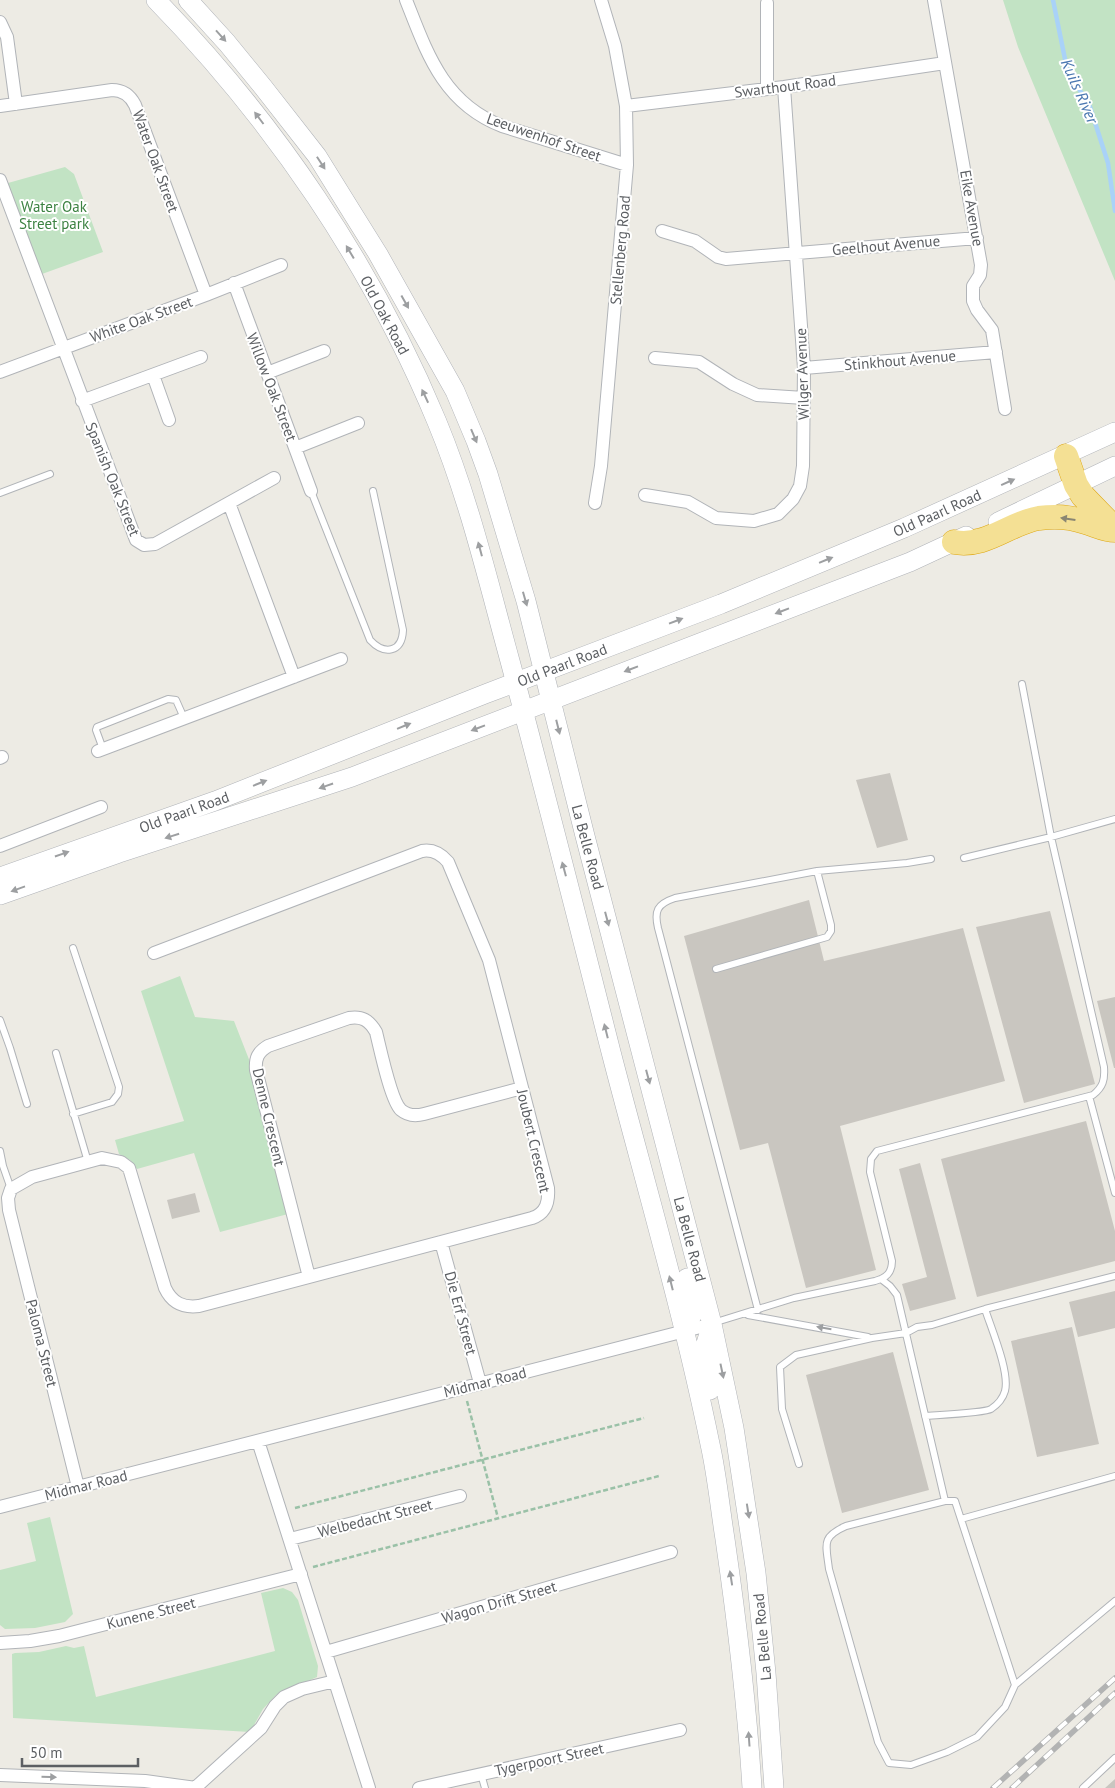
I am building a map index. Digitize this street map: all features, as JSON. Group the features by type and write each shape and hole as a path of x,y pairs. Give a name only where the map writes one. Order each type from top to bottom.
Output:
{"highway":[{"path":"1066,456 1076,485 1090,504 1115,529"},
{"path":"954,542 963,544 981,541 1027,521 1050,517 1073,519 1105,529 1115,529"}],"main road":[{"name":"Old Oak Road","path":"156,0 241,95 274,138 334,225 381,305 428,400 455,469 524,710"},
{"name":"Old Oak Road","path":"188,0 227,43 317,156 378,254 444,371 476,441 488,474 526,601 551,700"},
{"name":"Old Paarl Road","path":"0,877 215,801 730,600 904,528 1066,456 1115,432"},
{"name":"Old Paarl Road","path":"0,895 119,853 352,777 910,562 1115,466"},
{"name":"La Belle Road","path":"551,700 712,1324 734,1428 752,1536 766,1673 774,1788"},
{"name":"La Belle Road","path":"524,710 683,1330 711,1448 736,1611 752,1788"},
{"path":"680,1200 681,1255 694,1307 692,1317 683,1330"},
{"path":"711,1448 715,1432 715,1416 704,1350 712,1324"}],"street":[{"name":"Leeuwenhof Street","path":"406,0 438,73 456,94 476,112 487,120 502,126 627,165"},
{"name":"Eike Avenue","path":"934,0 982,268 973,286 973,301 977,310 992,330 1004,409"},
{"name":"Stellenberg Road","path":"595,503 601,466 627,165 626,106 605,1"},
{"path":"767,3 767,89"},
{"path":"0,22 7,36 16,104"},
{"name":"Swarthout Road","path":"626,106 784,87 945,64"},
{"name":"Wilger Avenue","path":"645,495 685,501 710,516 754,521 778,514 793,499 800,486 802,476 804,368 784,87"},
{"name":"Water Oak Street","path":"0,106 112,90 124,92 132,99 206,295"},
{"path":"0,180 63,348"},
{"name":"Geelhout Avenue","path":"662,231 699,243 721,258 977,238"},
{"name":"White Oak Street","path":"0,372 281,265"},
{"name":"Willow Oak Street","path":"234,283 311,491"},
{"name":"Spanish Oak Street","path":"63,348 133,537 139,543 144,545 154,544 274,478"},
{"path":"266,373 324,351"},
{"name":"Stinkhout Avenue","path":"804,368 996,352"},
{"path":"82,401 201,357"},
{"path":"655,358 699,362 733,384 758,395 804,398"},
{"path":"153,375 169,420"},
{"path":"295,448 358,423"},
{"path":"229,503 294,676"},
{"path":"101,750 341,659"},
{"path":"0,846 102,807"},
{"name":"Joubert Crescent","path":"88,1162 102,1158 121,1162 129,1168 165,1288 174,1301 187,1307 199,1306 532,1218 538,1216 546,1208 548,1188 489,960 448,862 438,853 422,851 154,953"},
{"name":"Denne Crescent","path":"309,1277 256,1070 257,1057 261,1051 277,1043 357,1017 366,1019 376,1032 395,1103 400,1110 409,1114 424,1114 522,1088"},
{"path":"10,1193 32,1177 88,1162"},
{"name":"Paloma Street","path":"10,1193 10,1217 78,1487"},
{"name":"Die Erf Street","path":"442,1242 480,1383"},
{"name":"Midmar Road","path":"0,1507 712,1324"},
{"path":"258,1440 369,1788"},
{"name":"Welbedacht Street","path":"290,1539 460,1496"},
{"name":"Wagon Drift Street","path":"326,1652 671,1552"},
{"name":"Kunene Street","path":"0,1642 30,1641 59,1636 300,1572"},
{"path":"0,1775 145,1781 195,1788 260,1728 278,1701 302,1689 335,1681"},
{"name":"Tygerpoort Street","path":"419,1788 680,1730"}],"lane":[{"path":"0,493 50,474"},
{"path":"311,491 370,640 383,650 391,650 400,644 403,630 372,491"},
{"path":"712,1324 794,1298 881,1279 889,1274 892,1261 870,1172 874,1154 888,1148 1089,1096 1100,1090 1103,1084 1104,1073 1051,837 1022,684"},
{"path":"101,750 97,727 142,709 171,699 176,700 184,718"},
{"path":"964,858 1115,819"},
{"path":"758,1310 656,917 657,911 663,904 675,898 817,871 907,863 931,858"},
{"path":"716,969 827,937 831,932 831,925 817,871"},
{"path":"73,948 119,1087 118,1094 112,1102 73,1114"},
{"path":"0,1020 27,1104"},
{"path":"56,1053 88,1162"},
{"path":"1089,1096 1115,1193"},
{"path":"0,1150 10,1193"},
{"path":"799,1464 782,1409 780,1367 796,1355 872,1338 906,1333 916,1327 932,1325 985,1308 1115,1276"},
{"path":"881,1279 897,1295 945,1501"},
{"path":"925,1416 990,1410 1001,1400 1006,1390 1005,1374 985,1308"},
{"path":"746,1314 872,1338"},
{"path":"961,1518 1115,1476"},
{"path":"1015,1685 955,1501 945,1501 846,1526 828,1536 826,1546 829,1569 878,1742 889,1763 911,1765 947,1752 977,1737 1004,1708 1015,1685 1115,1601"},
{"path":"1083,1788 1115,1758"},
{"path":"482,1774 484,1788"}],"path":[{"path":"464,1387 498,1518"},
{"path":"281,1512 644,1418"},
{"path":"300,1572 659,1476"}],"green space":[{"path":"1003,0 1115,0 1115,281 1018,47"},
{"name":"Water Oak Street park","path":"65,167 74,174 103,252 42,274 8,183"},
{"path":"180,976 195,1017 234,1021 250,1062 288,1214 220,1232 194,1153 137,1169 130,1160 119,1154 115,1140 184,1121 141,991"},
{"path":"50,1517 73,1614 65,1622 35,1628 5,1629 0,1625 0,1570 36,1561 27,1523"},
{"path":"283,1588 292,1592 298,1600 318,1666 317,1677 276,1695 263,1709 250,1732 13,1718 12,1654 39,1652 66,1646 74,1648 84,1646 96,1697 275,1651 261,1593"}],"building":[{"path":"890,773 908,840 877,848 856,780"},
{"path":"809,900 824,961 963,928 1005,1081 840,1126 876,1270 806,1288 768,1143 740,1150 684,936"},
{"path":"1050,911 1095,1084 1024,1103 976,927"},
{"path":"1115,997 1115,1068 1114,1068 1097,1001"},
{"path":"1086,1121 1115,1231 1115,1261 977,1297 941,1159"},
{"path":"920,1163 956,1299 910,1311 902,1284 927,1277 899,1169"},
{"path":"195,1193 200,1212 172,1219 167,1200"},
{"path":"1115,1291 1115,1328 1078,1337 1069,1302"},
{"path":"1072,1327 1099,1444 1037,1457 1011,1341"},
{"path":"893,1352 929,1490 842,1513 806,1375"},
{"path":"1115,1779 1115,1788 1105,1788"}],"waterway":[{"name":"Kuils River","path":"1053,0 1067,69 1090,107 1108,163 1115,211"}],"railway":[{"path":"993,1788 1115,1678"},
{"path":"1012,1788 1115,1693"}]}
